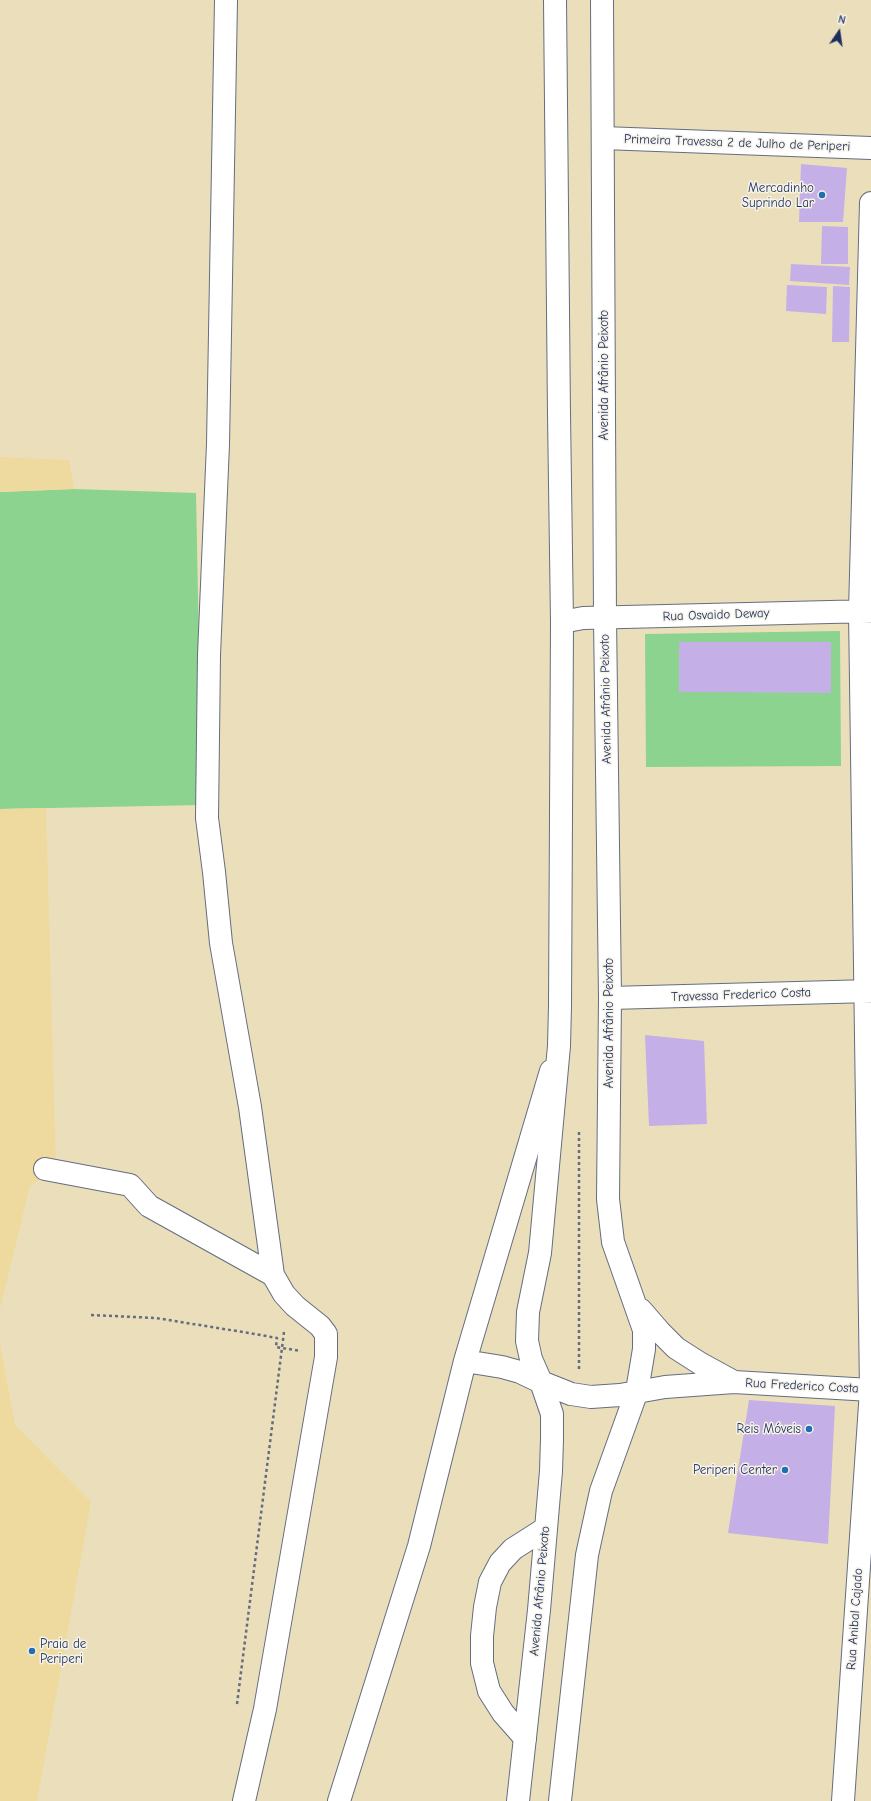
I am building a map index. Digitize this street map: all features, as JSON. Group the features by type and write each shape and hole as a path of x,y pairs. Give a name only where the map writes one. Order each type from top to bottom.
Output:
{"street":[{"path":"226,0 218,436 209,655 206,818 214,872 221,943 250,1107 273,1275 287,1297 295,1306 320,1326 326,1334 326,1357 265,1708 244,1801"},
{"name":"Avenida Afrânio Peixoto","path":"518,1801 551,1471 552,1414 531,1359 527,1341 528,1312 540,1253 559,1046 562,622 558,414 555,0"},
{"name":"Avenida Afrânio Peixoto","path":"560,1801 587,1555 601,1491 637,1392 644,1349 644,1330 613,1242 608,1199 610,998 605,618 602,0"},
{"name":"Primeira Travessa 2 de Julho de Periperi","path":"603,138 871,148"},
{"name":"Rua Anibal Cajado","path":"843,1801 871,1390 865,611 871,203"},
{"name":"Rua Osvaido Deway","path":"562,622 583,618 865,611"},
{"name":"Travessa Frederico Costa","path":"610,998 868,991"},
{"path":"339,1801 419,1546 466,1361 559,1046"},
{"path":"45,1169 130,1185 149,1206 273,1275"},
{"name":"Rua Frederico Costa","path":"636,1304 676,1348 734,1382"},
{"path":"466,1361 502,1367 520,1372 557,1389 578,1396 605,1396 637,1392"},
{"name":"Rua Frederico Costa","path":"637,1392 671,1386 734,1382 871,1390"},
{"path":"525,1738 503,1713 489,1691 482,1663 482,1636 485,1607 490,1582 500,1563 514,1549 546,1528"}],"path":[{"path":"236,1711 283,1348 287,1297"},
{"path":"91,1315 156,1318 255,1334 277,1338 276,1347 326,1357"}],"green space":[{"path":"74,489 196,493 202,805 0,809 0,492"},
{"path":"840,631 841,766 646,767 645,634"}],"sand":[{"path":"0,457 69,460 74,489 0,492"},
{"path":"46,808 56,1168 30,1186 0,1309 0,809"},
{"name":"Praia de Periperi","path":"0,1343 15,1425 91,1502 37,1801 0,1801"}],"building":[{"name":"Mercadinho Suprindo Lar","path":"801,164 847,168 843,222 799,222"},
{"path":"822,226 848,227 848,264 821,264"},
{"path":"791,264 850,267 849,285 790,281"},
{"path":"787,285 827,287 826,314 786,311"},
{"path":"833,286 850,287 849,342 832,342"},
{"path":"679,642 831,642 831,693 679,692"},
{"path":"645,1035 704,1041 707,1124 649,1126"},
{"name":"Periperi Center","path":"749,1400 835,1406 828,1544 728,1533"}],"place":[{"name":"Mercadinho Suprindo Lar","path":"822,195"},
{"name":"Reis Móveis","path":"809,1429"},
{"name":"Periperi Center","path":"785,1470"},
{"name":"Praia de Periperi","path":"32,1651"}]}
